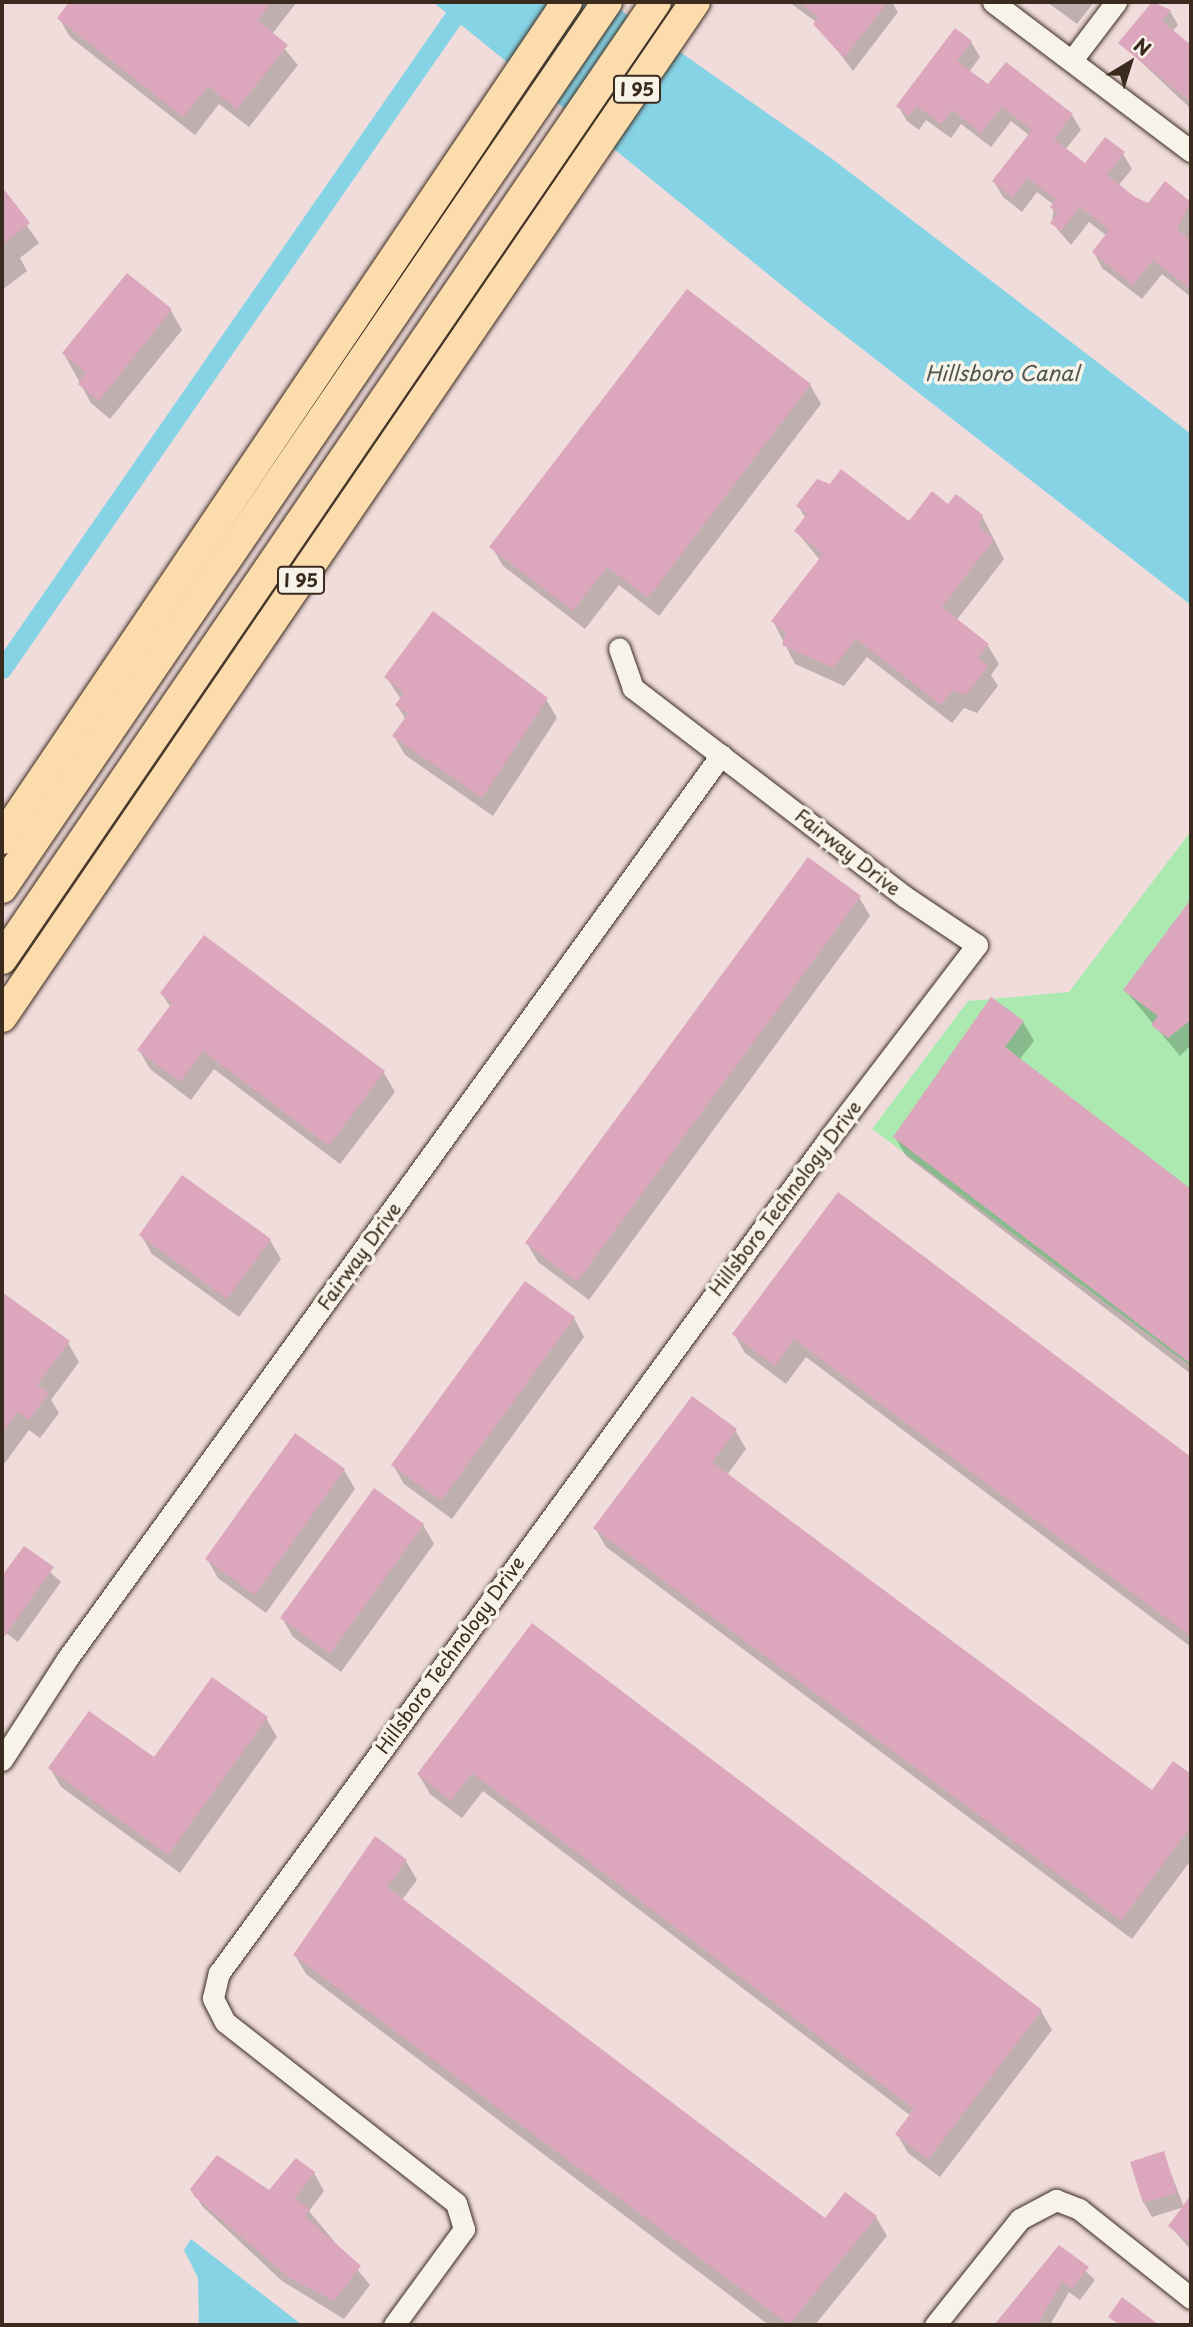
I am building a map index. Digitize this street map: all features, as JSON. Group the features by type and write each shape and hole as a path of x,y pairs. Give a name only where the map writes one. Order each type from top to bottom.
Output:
{"highway":[{"path":"2,839 567,2"},
{"path":"2,888 607,2"},
{"path":"2,959 656,2"},
{"name":"I 95","path":"6,1013 690,9"},
{"path":"2,827 32,796"}],"street":[{"path":"993,2 1191,151"},
{"path":"1072,60 1116,2"},
{"name":"Fairway Drive","path":"620,648 634,688 977,945"},
{"name":"Fairway Drive","path":"2,1760 67,1659 721,755"},
{"name":"Hillsboro Technology Drive","path":"394,2325 464,2229 456,2203 225,2022 213,1998 219,1973 822,1148 977,945"},
{"path":"935,2325 1020,2219 1056,2200 1079,2208 1191,2298"}],"green space":[{"path":"1191,831 1191,1366 872,1129 968,1001 1069,992"}],"water":[{"name":"Hillsboro Canal","path":"433,2 609,2 831,158 1191,434 1191,605 811,309"},
{"path":"191,2239 302,2325 199,2325 198,2278 184,2250"}],"building":[{"path":"69,2 272,2 257,20 288,45 237,109 208,86 183,117 57,18"},
{"path":"798,2 888,2 844,58 813,24 818,17"},
{"path":"1152,2 1171,10 1162,21 1191,45 1191,102 1118,43"},
{"path":"955,28 972,41 957,61 988,84 1006,62 1073,114 1054,139 1085,163 1105,137 1125,152 1107,175 1135,197 1148,203 1165,181 1191,202 1177,229 1191,241 1191,290 1153,260 1133,285 1092,252 1109,230 1080,207 1061,231 1050,223 1058,213 1050,207 1056,200 1028,178 1012,198 992,181 1032,130 1002,107 981,133 952,110 941,124 917,106 909,116 896,106"},
{"path":"2,187 30,223 2,245"},
{"path":"127,273 172,309 99,401 78,384 86,373 62,353"},
{"path":"687,289 811,384 648,598 607,567 573,611 489,547"},
{"path":"841,469 909,521 932,491 948,504 956,494 983,515 979,527 994,539 942,607 989,644 978,658 988,666 966,695 953,690 941,705 856,639 833,668 782,645 786,633 771,621 823,554 794,531 807,514 796,506 817,479 830,484"},
{"path":"433,611 548,698 482,798 392,736 408,714 395,705 404,693 384,677"},
{"path":"808,857 861,896 577,1282 525,1243"},
{"path":"1191,899 1191,1020 1168,1038 1151,1025 1158,1016 1123,990"},
{"path":"204,935 385,1071 329,1146 203,1051 180,1082 137,1050 172,1003 160,993"},
{"path":"991,997 1024,1021 1005,1047 1191,1189 1191,1364 893,1137"},
{"path":"182,1175 271,1239 227,1299 139,1235"},
{"path":"838,1192 1191,1457 1191,1637 794,1339 775,1366 732,1334"},
{"path":"525,1281 575,1317 441,1501 391,1465"},
{"path":"2,1292 70,1341 37,1385 49,1393 29,1420 18,1412 2,1434"},
{"path":"692,1396 737,1429 712,1462 1152,1790 1173,1761 1191,1774 1191,1826 1121,1921 593,1528"},
{"path":"295,1433 345,1469 255,1595 205,1559"},
{"path":"374,1488 424,1524 330,1654 280,1618"},
{"path":"24,1546 54,1567 2,1640 2,1576"},
{"path":"532,1623 1042,2010 928,2160 895,2134 914,2109 472,1773 451,1801 417,1774"},
{"path":"212,1677 268,1717 168,1855 48,1768 89,1711 154,1757"},
{"path":"375,1836 407,1860 387,1887 825,2218 845,2192 877,2216 789,2325 293,1955"},
{"path":"1164,2151 1177,2193 1143,2203 1130,2162"},
{"path":"217,2155 269,2190 296,2158 315,2172 295,2198 310,2210 305,2216 361,2266 334,2301 288,2277 195,2197 190,2189"},
{"path":"1191,2195 1191,2244 1168,2226"},
{"path":"1059,2245 1089,2267 1072,2289 1062,2282 1037,2325 994,2325"},
{"path":"1122,2297 1159,2325 1120,2325 1108,2317"}],"waterway":[{"path":"2,669 464,2"}]}
